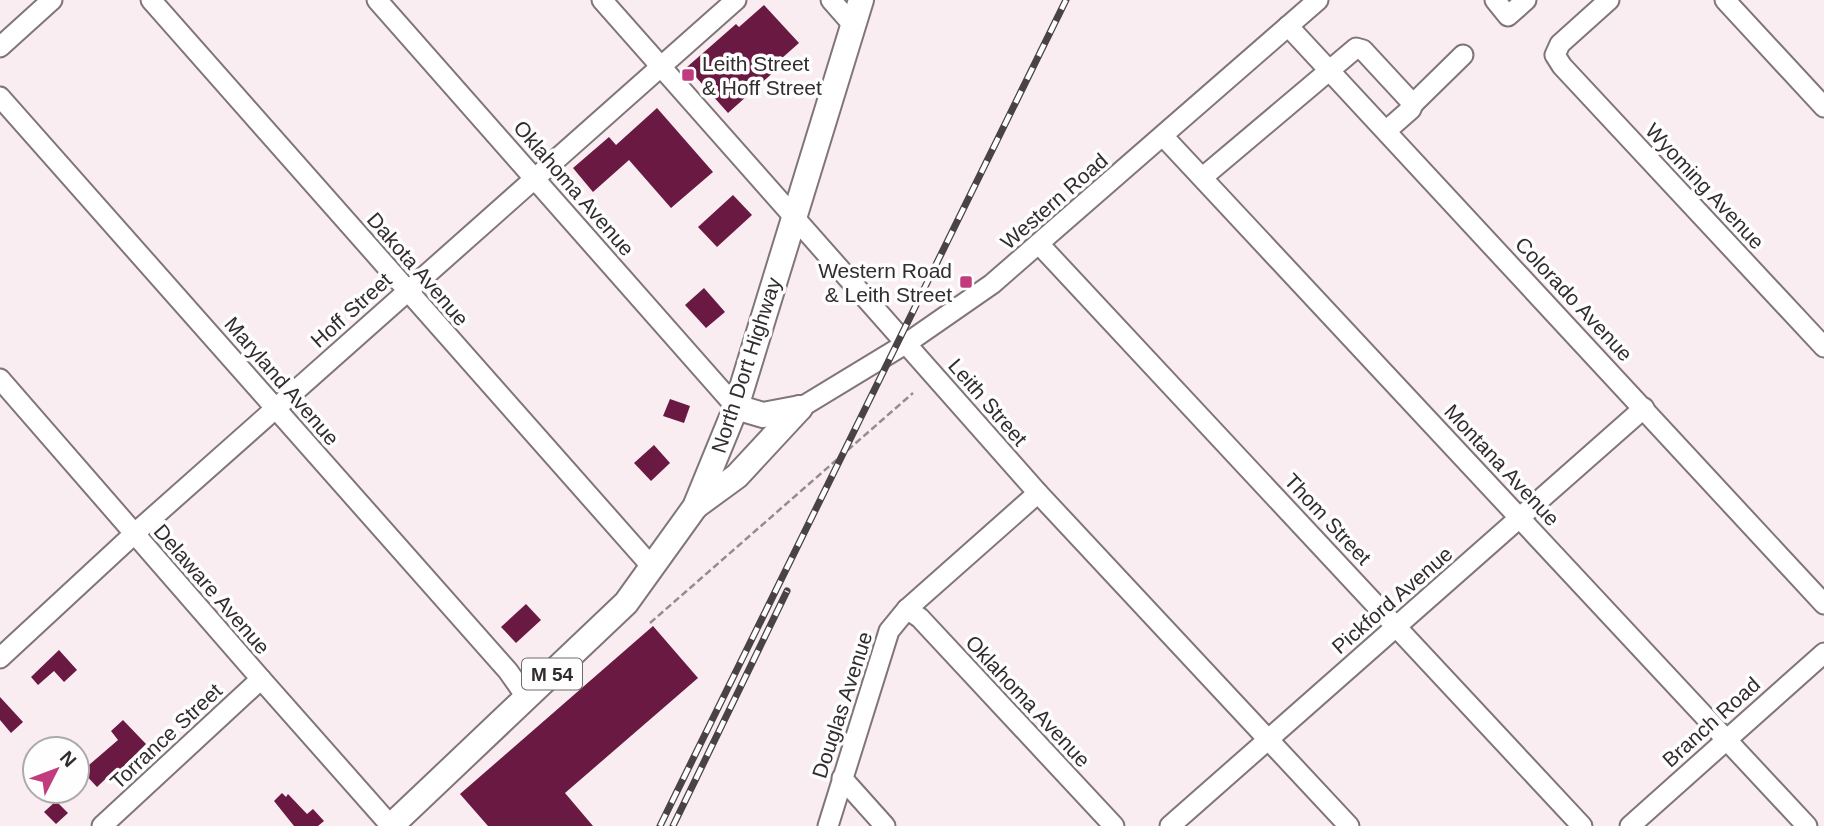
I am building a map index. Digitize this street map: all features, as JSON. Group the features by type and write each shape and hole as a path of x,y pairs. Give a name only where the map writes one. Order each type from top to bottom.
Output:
{"main road":[{"name":"North Dort Highway","path":"391,826 625,603 695,507 736,407 861,0"},
{"path":"736,407 763,415 800,408"},
{"path":"695,507 737,476 800,408"}],"street":[{"path":"0,47 52,0"},
{"name":"Dakota Avenue","path":"151,0 652,567"},
{"name":"Oklahoma Avenue","path":"377,0 736,407"},
{"name":"Leith Street","path":"602,0 1038,493 1349,826"},
{"name":"Hoff Street","path":"0,659 134,534 736,0"},
{"path":"831,0 853,25"},
{"name":"Western Road","path":"800,408 975,298 1318,0"},
{"path":"1495,0 1508,16 1527,0"},
{"name":"Wyoming Avenue","path":"1609,0 1560,44 1555,55 1562,66 1824,347"},
{"path":"1724,0 1824,107"},
{"name":"Colorado Avenue","path":"1288,26 1824,604"},
{"path":"1203,177 1329,69 1358,48 1363,50 1413,104"},
{"path":"1385,131 1411,109 1464,55"},
{"name":"Maryland Avenue","path":"0,97 508,671 527,698"},
{"name":"Montana Avenue","path":"1163,136 1807,826"},
{"name":"Thom Street","path":"1039,244 1397,625 1581,826"},
{"name":"Delaware Avenue","path":"3,390 134,534 391,826"},
{"name":"Pickford Avenue","path":"1170,826 1644,408"},
{"name":"Douglas Avenue","path":"828,826 890,631 907,609 1038,493"},
{"name":"Oklahoma Avenue","path":"907,609 920,618 1114,826"},
{"name":"Branch Road","path":"1630,826 1824,653"},
{"name":"Torrance Street","path":"102,826 261,679"},
{"path":"842,778 885,826"}],"path":[{"path":"650,623 913,393"}],"building":[{"path":"764,5 799,43 773,66 776,70 728,113 687,67 736,24 739,27"},
{"path":"657,108 713,172 671,208 629,160 593,192 573,168 609,137 616,145"},
{"path":"733,195 752,215 717,247 698,227"},
{"path":"704,288 725,312 706,328 685,305"},
{"path":"670,399 690,406 684,423 663,416"},
{"path":"654,445 670,463 651,481 634,463"},
{"path":"526,604 541,620 516,643 501,627"},
{"path":"653,626 698,678 565,793 593,826 488,826 460,794"},
{"path":"59,650 77,670 64,682 54,671 38,685 31,677"},
{"path":"0,697 23,722 11,733 0,720"},
{"path":"123,720 146,744 118,772 116,769 97,787 91,781 91,763 118,740 111,731"},
{"path":"282,793 286,797 288,794 307,814 313,809 324,821 318,826 294,826 274,801"},
{"path":"52,805 60,805 68,813 56,824 44,812"}],"railway":[{"path":"660,826 1066,0"},
{"path":"673,826 787,591"}],"place":[{"name":"Leith Street & Hoff Street","path":"688,75"},
{"name":"Western Road & Leith Street","path":"966,282"}]}
